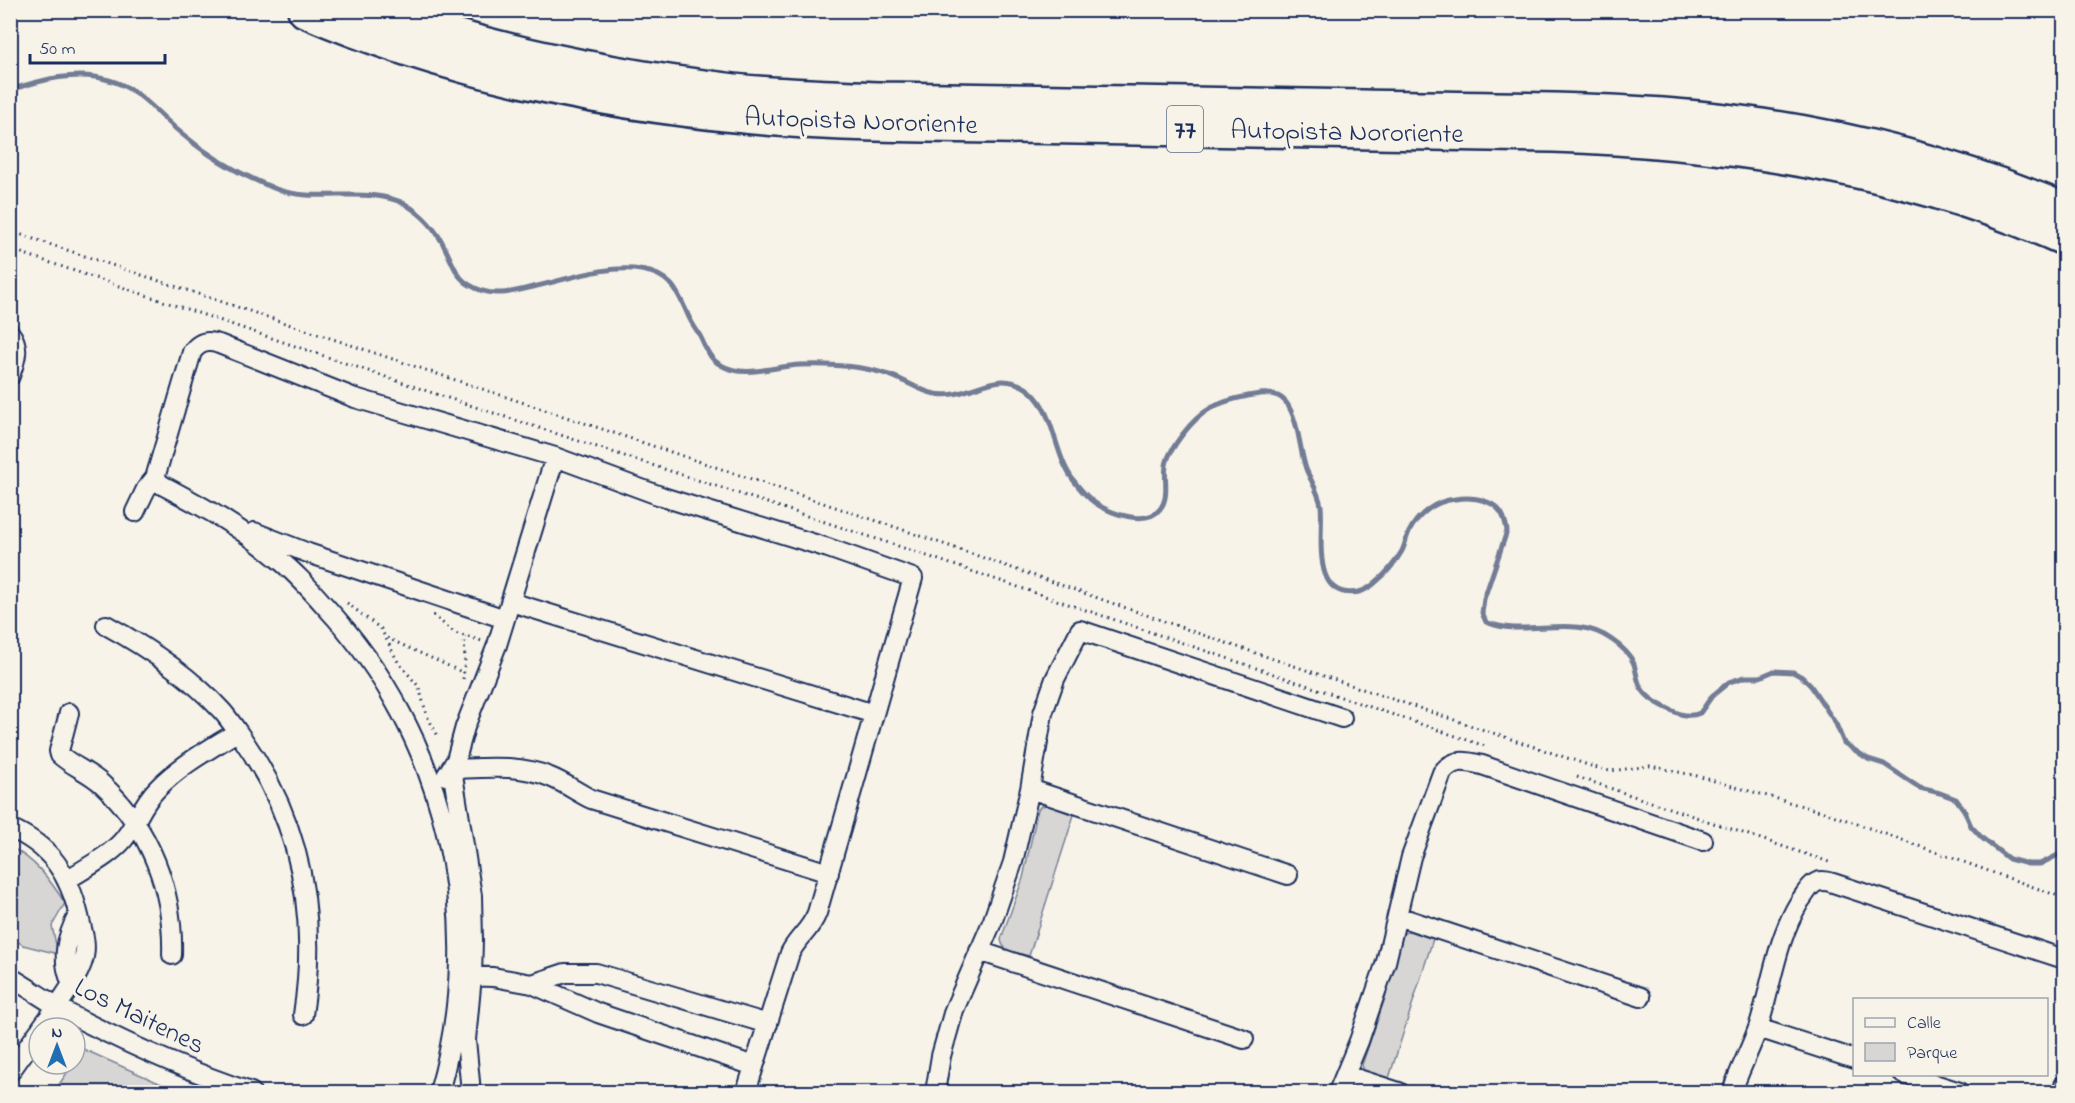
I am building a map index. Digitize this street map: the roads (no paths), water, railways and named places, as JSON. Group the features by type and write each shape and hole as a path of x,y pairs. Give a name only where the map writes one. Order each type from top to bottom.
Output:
{"highway":[{"name":"Autopista Nororiente","path":"305,10 421,53 478,69 588,93 704,112 756,118 882,124 1553,135 1663,140 1779,155 1882,176 1994,210 2064,238"},
{"name":"Autopista Nororiente","path":"374,10 432,31 526,56 619,74 734,91 798,96 896,99 1552,110 1718,120 1813,135 1908,156 1968,174 2064,210"}],"street":[{"path":"10,333 17,351 10,376"},
{"path":"135,512 146,489 155,478 192,352 199,345 208,341 355,398 555,457 666,498 828,548 912,578 829,873 811,927 794,945 790,953 746,1092"},
{"path":"439,1092 473,940 472,896 452,769 462,736 497,645 555,457"},
{"path":"155,478 162,485 230,523 290,568 348,630 375,667 405,717 434,788 455,877 459,941 465,976 466,1040 471,1092"},
{"path":"230,523 308,553 505,619"},
{"path":"290,568 297,555 308,553"},
{"path":"511,602 874,714"},
{"path":"105,625 148,649 181,673 224,713 254,756 281,806 291,832 305,892 309,937 303,1015"},
{"path":"935,1092 951,1017 1005,888 1030,789 1043,713 1055,679 1080,630 1342,718"},
{"path":"69,713 59,751 60,755 100,782 135,820 156,863 167,896 172,923 172,955"},
{"path":"67,880 118,846 126,837 141,808 159,787 194,759 237,732"},
{"path":"1338,1092 1386,962 1411,857 1425,816 1442,773 1450,765 1468,761 1482,765 1704,841"},
{"path":"434,788 452,769 505,768 537,772 568,785 591,800 829,873"},
{"path":"1030,789 1288,875"},
{"path":"10,828 43,848 61,869 67,880 78,915 66,947 66,965 72,982 50,1016"},
{"path":"1732,1092 1758,1028 1774,963 1786,929 1808,889 1820,881 1833,883 2061,958"},
{"path":"1397,916 1641,997"},
{"path":"979,951 1244,1039"},
{"path":"532,984 565,973 596,974 768,1024"},
{"name":"Los Maitenes","path":"10,976 79,1019 159,1057 251,1092"},
{"path":"465,976 532,984 598,1012 754,1066"},
{"path":"1758,1028 1853,1059"},
{"path":"10,1072 27,1048"},
{"path":"1346,1075 1399,1092"},
{"path":"1909,1076 1960,1092"},
{"path":"2061,1092 2064,1085"}],"waterway":[{"path":"10,90 72,76 109,80 140,96 172,126 203,150 226,165 264,184 292,193 375,196 405,204 433,229 462,279 483,291 495,293 514,291 614,269 651,272 672,285 710,355 715,361 730,369 760,371 811,365 856,367 889,375 929,393 948,395 995,382 1007,381 1019,384 1031,392 1045,411 1062,460 1079,487 1095,503 1118,514 1137,518 1146,517 1160,509 1165,498 1166,467 1170,454 1189,426 1203,413 1237,398 1263,394 1278,396 1286,402 1294,417 1306,469 1320,501 1322,562 1332,586 1343,592 1359,592 1372,585 1387,572 1396,560 1417,520 1441,502 1463,498 1485,501 1501,512 1507,531 1484,599 1482,613 1486,622 1501,627 1566,626 1597,632 1615,642 1628,654 1634,664 1640,686 1646,695 1659,704 1683,714 1700,713 1712,696 1729,682 1745,677 1760,677 1774,671 1793,672 1811,686 1836,724 1844,743 1868,759 1884,764 1920,788 1956,799 1971,826 1982,838 2009,859 2028,864 2040,864 2064,852"}]}
